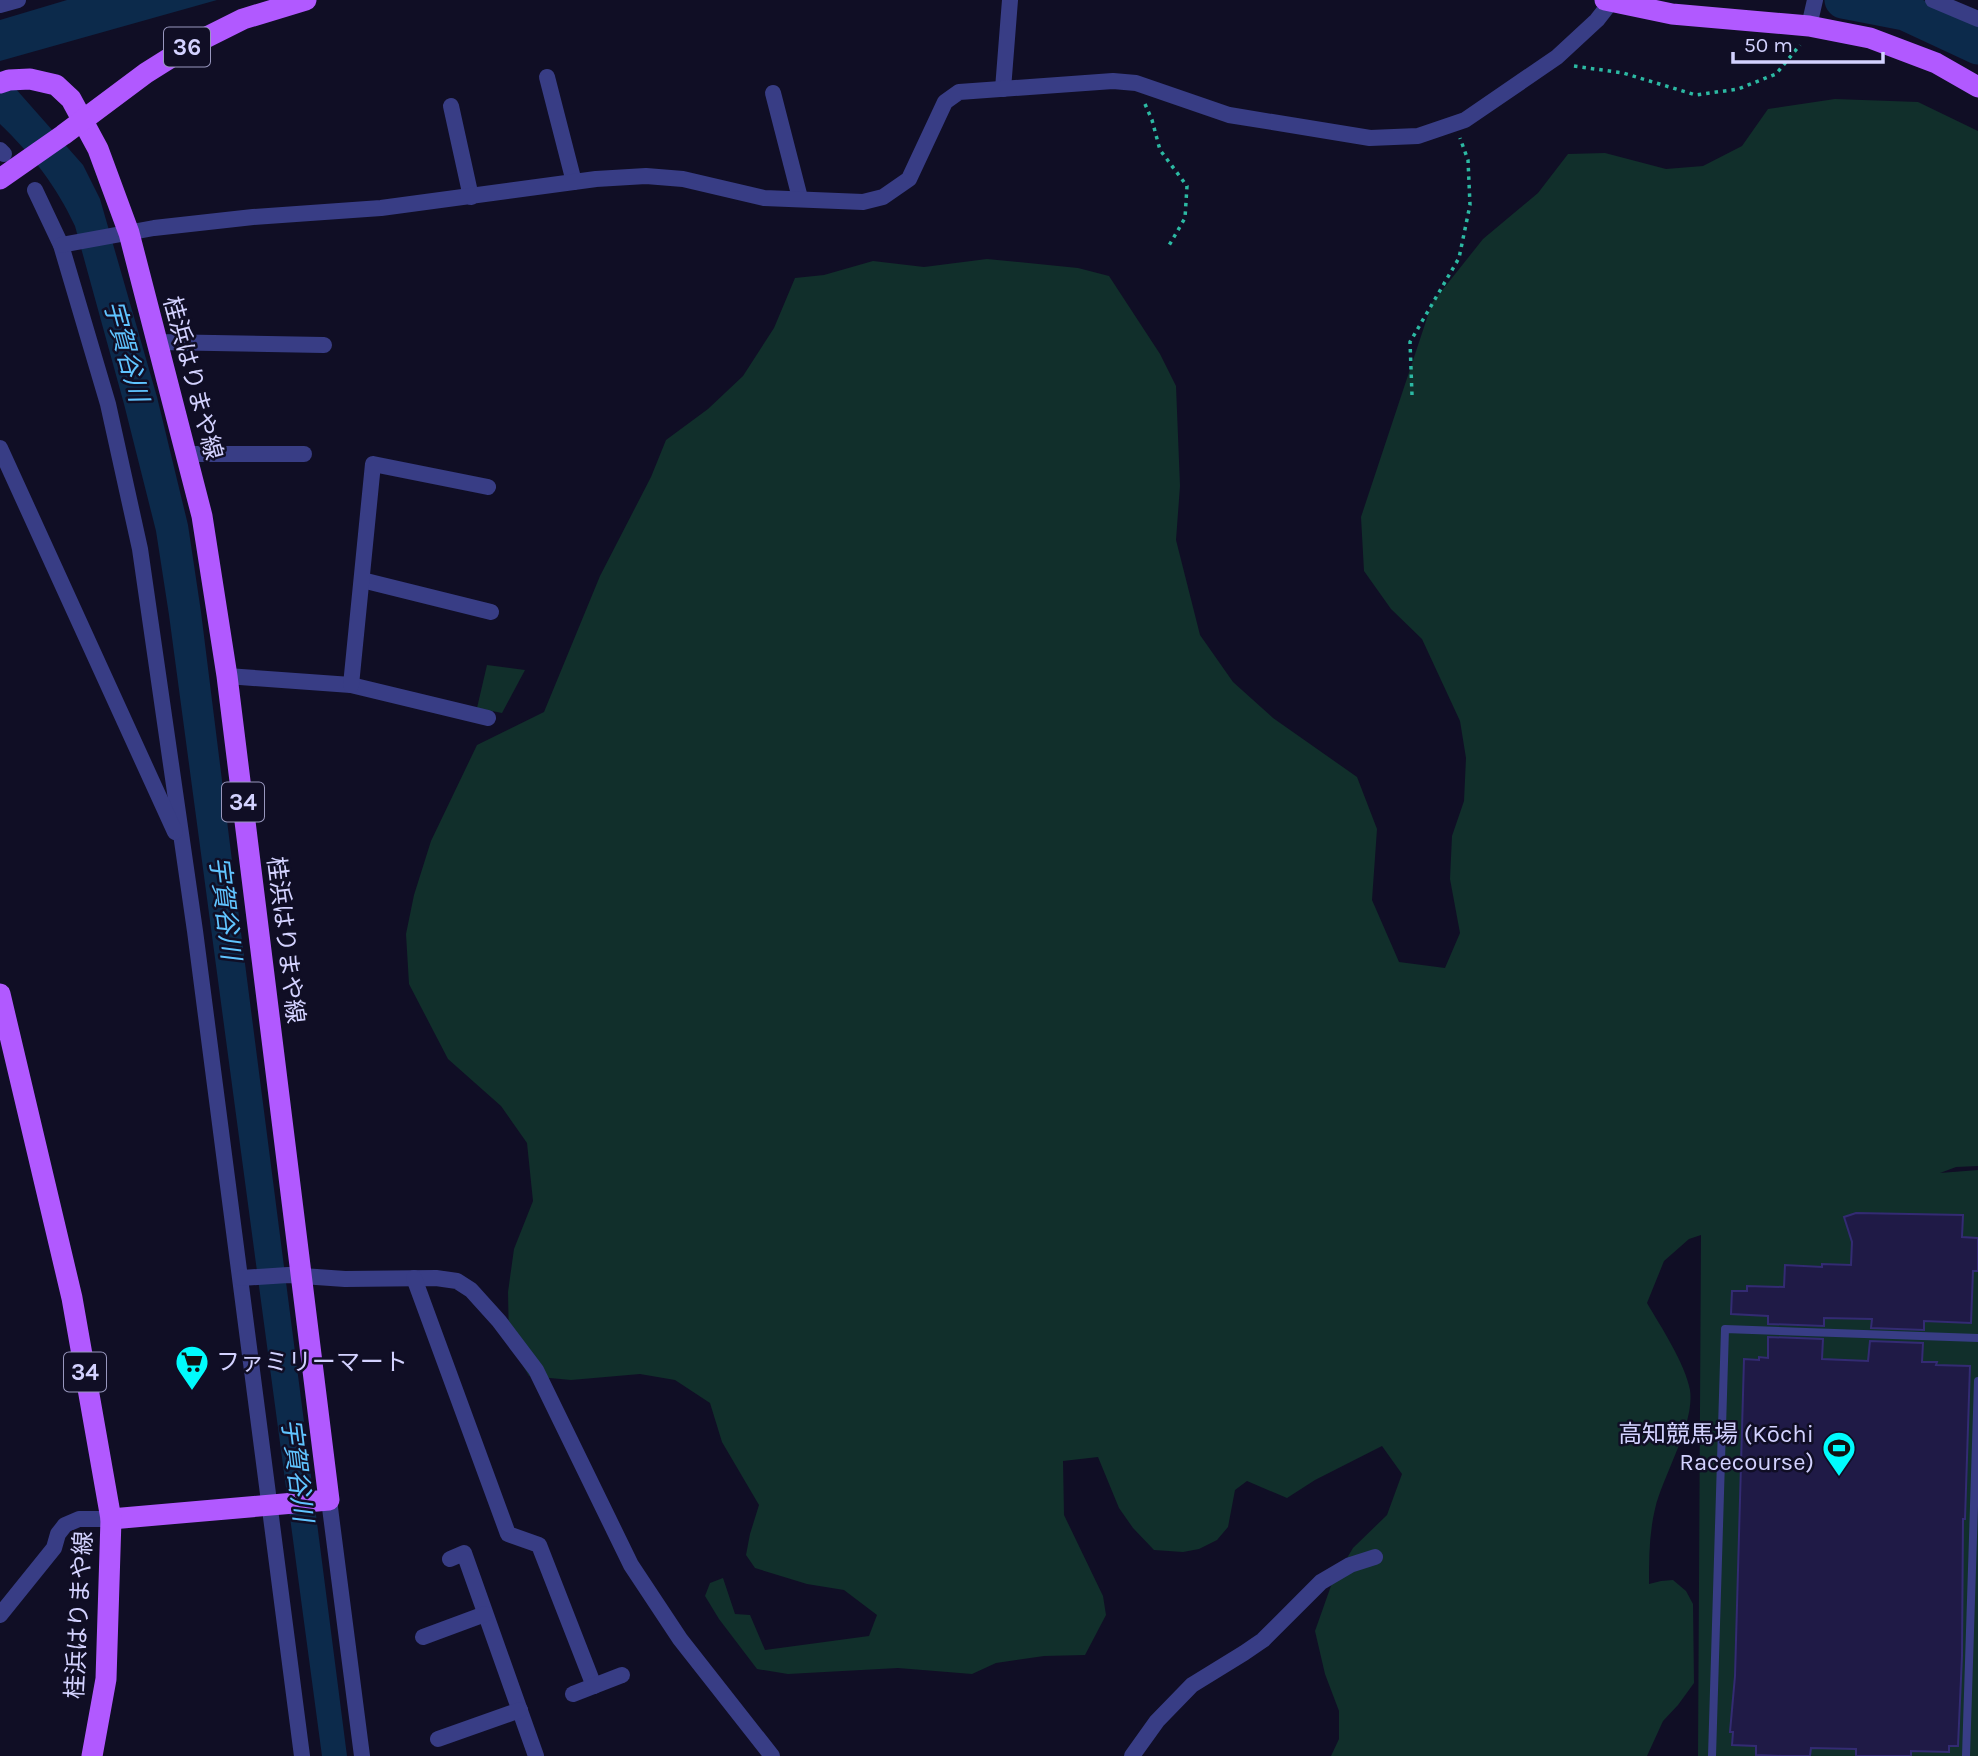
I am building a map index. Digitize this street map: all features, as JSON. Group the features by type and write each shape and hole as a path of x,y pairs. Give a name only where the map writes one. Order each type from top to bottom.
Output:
{"main road":[{"name":"36","path":"0,179 9,156 63,135 146,73 189,46 243,19 306,0"},
{"path":"1608,1 1672,14 1813,11 1870,38 1936,63 1978,87"},
{"name":"桂浜はりまや線","path":"4,82 30,79 55,85 71,99 98,149 121,234 157,342 202,516 227,676 323,1501 111,1519"},
{"name":"桂浜はりまや線","path":"0,994 72,1297 111,1519 106,1679 92,1756"}],"street":[{"path":"0,5 18,0"},
{"path":"1003,89 1010,0"},
{"path":"1933,0 1978,19"},
{"path":"66,244 253,217 381,208 596,178 646,176 683,179 764,198 863,202 883,197 909,179 946,102 959,92 1114,81 1136,83 1229,115 1370,138 1418,136 1465,120 1557,57 1597,20 1608,1"},
{"path":"547,77 574,182"},
{"path":"773,93 800,198"},
{"path":"451,106 471,197"},
{"path":"35,190 66,244 108,404 140,549 275,1505 302,1756"},
{"path":"157,342 324,345"},
{"path":"0,448 184,850"},
{"path":"186,454 304,454"},
{"path":"351,685 373,464 488,486"},
{"path":"362,580 491,612"},
{"path":"227,676 351,685 488,718"},
{"path":"241,1278 295,1275 345,1279 436,1278 457,1281 471,1290 536,1370 631,1565 680,1639 772,1756"},
{"path":"414,1279 508,1534 539,1545 594,1686"},
{"path":"323,1501 362,1756"},
{"path":"0,1615 54,1548 58,1534 65,1525 79,1519 111,1519"},
{"path":"450,1559 464,1553 536,1756"},
{"path":"1132,1756 1157,1721 1192,1685 1263,1640 1321,1582 1350,1565 1375,1557"},
{"path":"423,1637 485,1614"},
{"path":"573,1694 622,1675"},
{"path":"438,1738 520,1710"}],"lane":[{"path":"1712,1756 1725,1329 1978,1338"},
{"path":"1966,1756 1978,1381"}],"path":[{"path":"1557,57 1566,65 1623,73 1696,95 1738,89 1776,74 1802,43 1813,11"},
{"path":"1136,83 1152,120 1160,150 1187,186 1185,218 1167,249"},
{"path":"1412,395 1410,342 1459,258 1470,205 1468,160 1455,123"}],"green space":[{"path":"1835,99 1918,102 1978,131 1978,1166 1956,1167 1940,1173 1978,1170 1978,1756 1698,1756 1701,1235 1689,1239 1664,1261 1647,1303 1672,1345 1690,1390 1688,1418 1655,1509 1650,1537 1649,1584 1673,1580 1686,1591 1693,1604 1694,1683 1663,1721 1647,1756 1331,1756 1339,1739 1339,1711 1325,1674 1315,1631 1332,1583 1353,1548 1387,1515 1402,1474 1382,1446 1315,1480 1287,1498 1247,1481 1235,1490 1228,1527 1217,1540 1199,1549 1183,1552 1154,1550 1133,1528 1119,1508 1098,1457 1063,1461 1064,1515 1103,1596 1106,1615 1085,1655 1044,1656 996,1663 972,1674 898,1668 788,1674 757,1669 705,1596 710,1583 723,1578 735,1614 750,1615 765,1650 869,1636 877,1615 844,1590 807,1584 755,1568 746,1555 759,1505 722,1442 710,1403 675,1380 640,1374 571,1380 529,1376 509,1342 508,1292 514,1249 533,1201 527,1143 501,1106 448,1059 409,984 406,934 414,895 431,841 477,745 544,712 600,576 651,477 666,440 708,409 743,376 774,328 795,278 824,275 873,261 924,267 987,259 1078,268 1109,276 1160,354 1176,386 1180,486 1176,540 1200,635 1233,682 1273,718 1357,777 1377,829 1372,900 1399,962 1445,968 1460,933 1450,879 1452,836 1464,801 1466,758 1460,721 1422,639 1391,609 1364,571 1361,517 1432,303 1483,239 1538,193 1568,154 1605,153 1666,169 1703,166 1742,146 1768,109"},
{"path":"487,665 525,670 502,713 477,708"}],"water":[{"path":"67,0 217,0 0,61 0,20"},
{"name":"宇賀谷川","path":"0,71 83,165 100,199 157,397 188,525 347,1756 322,1756 156,531 75,226 42,171 0,124"}],"building":[{"path":"1856,1213 1963,1215 1962,1237 1978,1238 1978,1271 1973,1271 1971,1323 1924,1321 1924,1330 1871,1328 1872,1319 1824,1318 1824,1326 1768,1324 1768,1316 1731,1314 1732,1291 1747,1291 1747,1286 1784,1287 1785,1265 1851,1265 1852,1242 1844,1217"},
{"path":"1768,1337 1823,1339 1822,1359 1868,1361 1870,1341 1923,1343 1922,1362 1970,1366 1963,1519 1958,1746 1949,1746 1949,1752 1911,1751 1911,1756 1856,1756 1856,1749 1811,1748 1810,1756 1782,1756 1756,1755 1756,1746 1732,1745 1733,1732 1730,1732 1735,1676 1744,1359 1768,1358"}],"waterway":[{"path":"1843,0 1905,12 1978,46"}],"place":[{"name":"ファミリーマート","path":"192,1392"},
{"name":"高知競馬場 (Kōchi Racecourse)","path":"1839,1478"}]}
